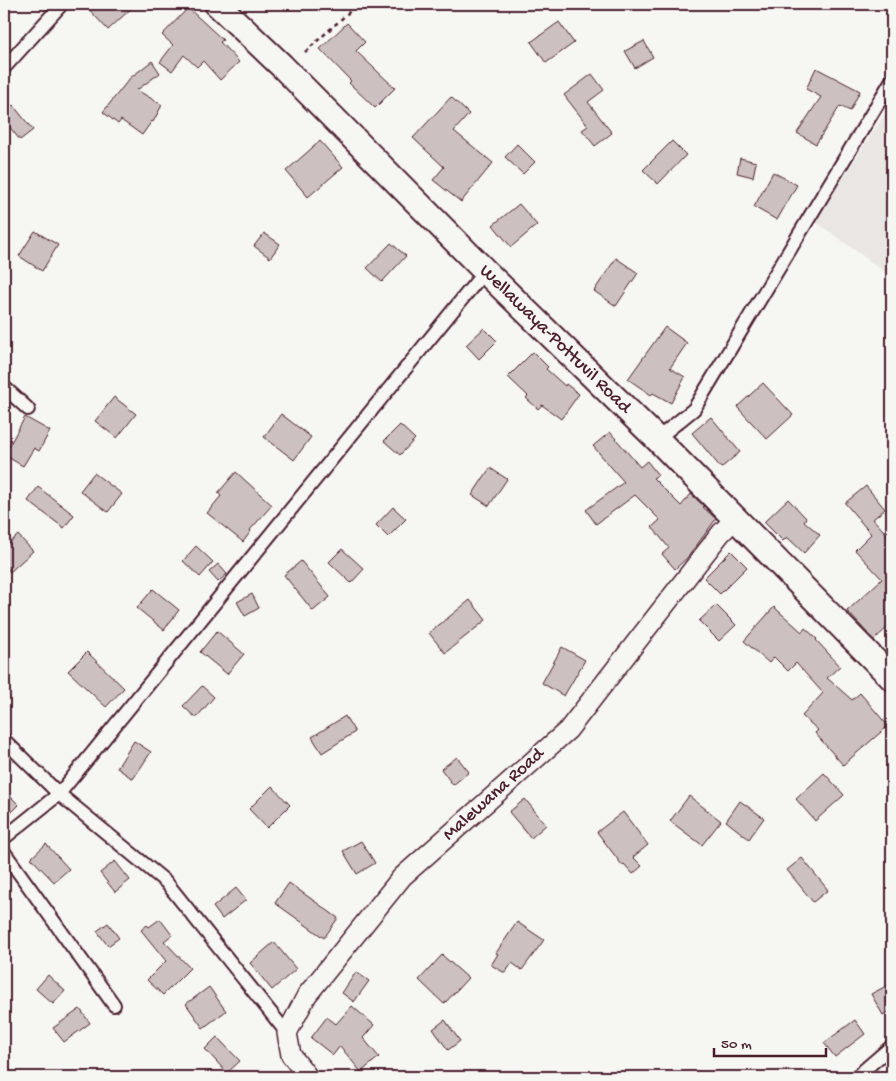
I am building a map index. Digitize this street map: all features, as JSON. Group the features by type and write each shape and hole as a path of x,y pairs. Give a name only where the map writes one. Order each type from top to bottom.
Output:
{"highway":[{"name":"Wellawaya-Pottuvil Road","path":"217,4 282,66 485,271 657,439 892,678"}],"street":[{"path":"4,68 62,4"},
{"path":"657,439 694,409 892,80"},
{"path":"4,838 59,794 485,271"},
{"path":"4,387 28,409"},
{"name":"Malewana Road","path":"288,1033 307,995 402,877 568,730 721,532 735,519"},
{"path":"4,740 59,794 166,882 288,1033 291,1055 308,1077"},
{"path":"4,852 114,1005"},
{"path":"856,1077 892,1046"}],"path":[{"path":"305,52 358,4"}],"shaded area":[{"path":"892,103 892,277 815,221"}],"building":[{"path":"84,4 136,4 108,30"},
{"path":"188,8 223,40 220,42 239,62 220,80 203,61 197,67 184,55 172,71 160,62 173,45 162,35"},
{"path":"559,22 574,43 546,63 531,42"},
{"path":"347,23 365,42 356,51 395,88 375,108 349,83 351,81 320,49"},
{"path":"644,41 653,57 635,68 625,51"},
{"path":"152,61 160,73 137,90 162,105 153,122 142,135 121,120 118,124 103,112 130,78"},
{"path":"816,68 860,91 850,111 840,106 816,144 797,133 821,97 806,89"},
{"path":"592,74 604,90 588,102 612,133 595,146 582,130 588,126 564,95"},
{"path":"451,97 469,114 454,131 493,163 461,202 433,180 444,167 413,138"},
{"path":"13,105 33,130 20,140 4,120 4,112"},
{"path":"320,141 343,167 308,197 286,171"},
{"path":"672,141 686,155 658,184 643,170"},
{"path":"517,144 535,162 523,174 505,157"},
{"path":"740,158 756,162 753,177 737,173"},
{"path":"773,172 797,185 777,220 754,207"},
{"path":"519,204 537,225 511,247 493,225"},
{"path":"35,231 58,245 42,271 19,256"},
{"path":"264,233 280,244 270,258 254,246"},
{"path":"391,243 406,256 382,282 367,268"},
{"path":"616,258 638,273 616,306 594,291"},
{"path":"665,327 687,343 670,368 685,377 671,403 653,393 651,395 628,379"},
{"path":"484,328 497,341 479,359 466,345"},
{"path":"533,352 548,367 546,369 565,386 566,384 579,394 561,419 542,405 538,409 526,398 528,396 508,377"},
{"path":"763,383 793,415 767,439 737,407"},
{"path":"114,397 136,414 117,438 95,421"},
{"path":"281,414 311,437 294,460 264,437"},
{"path":"25,417 50,431 39,451 34,448 23,466 4,455"},
{"path":"711,417 740,452 721,468 692,433"},
{"path":"400,425 415,439 400,455 384,441"},
{"path":"610,432 640,467 647,461 658,475 653,478 681,506 691,494 716,519 688,557 675,569 662,554 669,548 652,527 660,520 635,495 596,524 586,510 624,482 593,446"},
{"path":"490,468 507,479 489,506 472,495"},
{"path":"236,472 272,505 250,530 243,542 207,513 221,496 218,493"},
{"path":"94,473 122,494 108,512 80,491"},
{"path":"866,486 885,509 873,519 892,540 892,623 874,640 847,611 882,579 855,550 871,534 845,503"},
{"path":"38,487 74,515 64,528 28,501"},
{"path":"788,499 806,518 804,521 820,535 804,553 787,537 783,541 764,522"},
{"path":"393,507 406,519 388,537 376,525"},
{"path":"18,535 33,551 10,572 4,564 4,548"},
{"path":"196,546 213,562 200,577 183,561"},
{"path":"342,549 364,569 351,583 329,562"},
{"path":"731,551 747,567 720,594 704,578"},
{"path":"301,561 330,597 313,611 284,575"},
{"path":"218,564 227,574 218,582 209,572"},
{"path":"153,589 179,610 164,630 137,608"},
{"path":"252,594 259,608 245,616 237,602"},
{"path":"470,600 486,620 445,653 429,633"},
{"path":"716,605 736,625 719,641 699,621"},
{"path":"774,607 802,632 805,628 840,666 827,678 852,700 860,693 888,726 843,765 815,733 818,730 802,716 823,693 796,663 788,671 774,657 769,663 744,641"},
{"path":"217,631 244,654 227,674 200,652"},
{"path":"562,647 585,660 564,696 542,683"},
{"path":"87,652 124,688 106,707 68,671"},
{"path":"202,686 214,697 196,718 183,706"},
{"path":"345,716 355,732 322,753 312,737"},
{"path":"134,741 151,752 133,779 117,768"},
{"path":"457,757 469,772 453,785 441,769"},
{"path":"824,773 844,795 815,821 796,799"},
{"path":"272,786 290,805 267,828 249,809"},
{"path":"4,790 19,805 4,820"},
{"path":"689,796 721,821 702,845 670,821"},
{"path":"525,799 546,825 531,838 509,812"},
{"path":"740,801 764,818 749,839 726,821"},
{"path":"623,812 648,845 633,857 642,866 633,874 624,864 622,865 597,832"},
{"path":"361,841 375,863 357,874 343,851"},
{"path":"46,844 69,869 54,882 31,858"},
{"path":"802,858 828,890 813,902 787,870"},
{"path":"115,861 130,880 115,892 100,873"},
{"path":"289,883 338,918 324,938 275,903"},
{"path":"236,888 246,900 222,919 213,907"},
{"path":"160,919 172,935 164,941 190,968 163,995 147,980 166,961 141,930"},
{"path":"517,922 544,940 522,970 512,963 505,973 491,965 498,954 496,953"},
{"path":"108,923 119,938 108,946 97,931"},
{"path":"274,942 296,969 272,990 250,963"},
{"path":"442,955 468,978 444,1004 419,980"},
{"path":"356,972 369,981 354,1002 342,993"},
{"path":"48,975 65,991 53,1004 36,989"},
{"path":"892,983 892,1010 883,1015 871,994"},
{"path":"209,987 226,1011 203,1028 186,1004"},
{"path":"352,1006 374,1025 363,1038 379,1057 361,1072 340,1046 333,1055 311,1038 327,1017 336,1024"},
{"path":"80,1009 90,1023 64,1042 53,1028"},
{"path":"445,1020 460,1041 448,1050 433,1029"},
{"path":"855,1020 865,1034 835,1057 824,1043"},
{"path":"217,1037 240,1061 227,1073 205,1049"}]}
